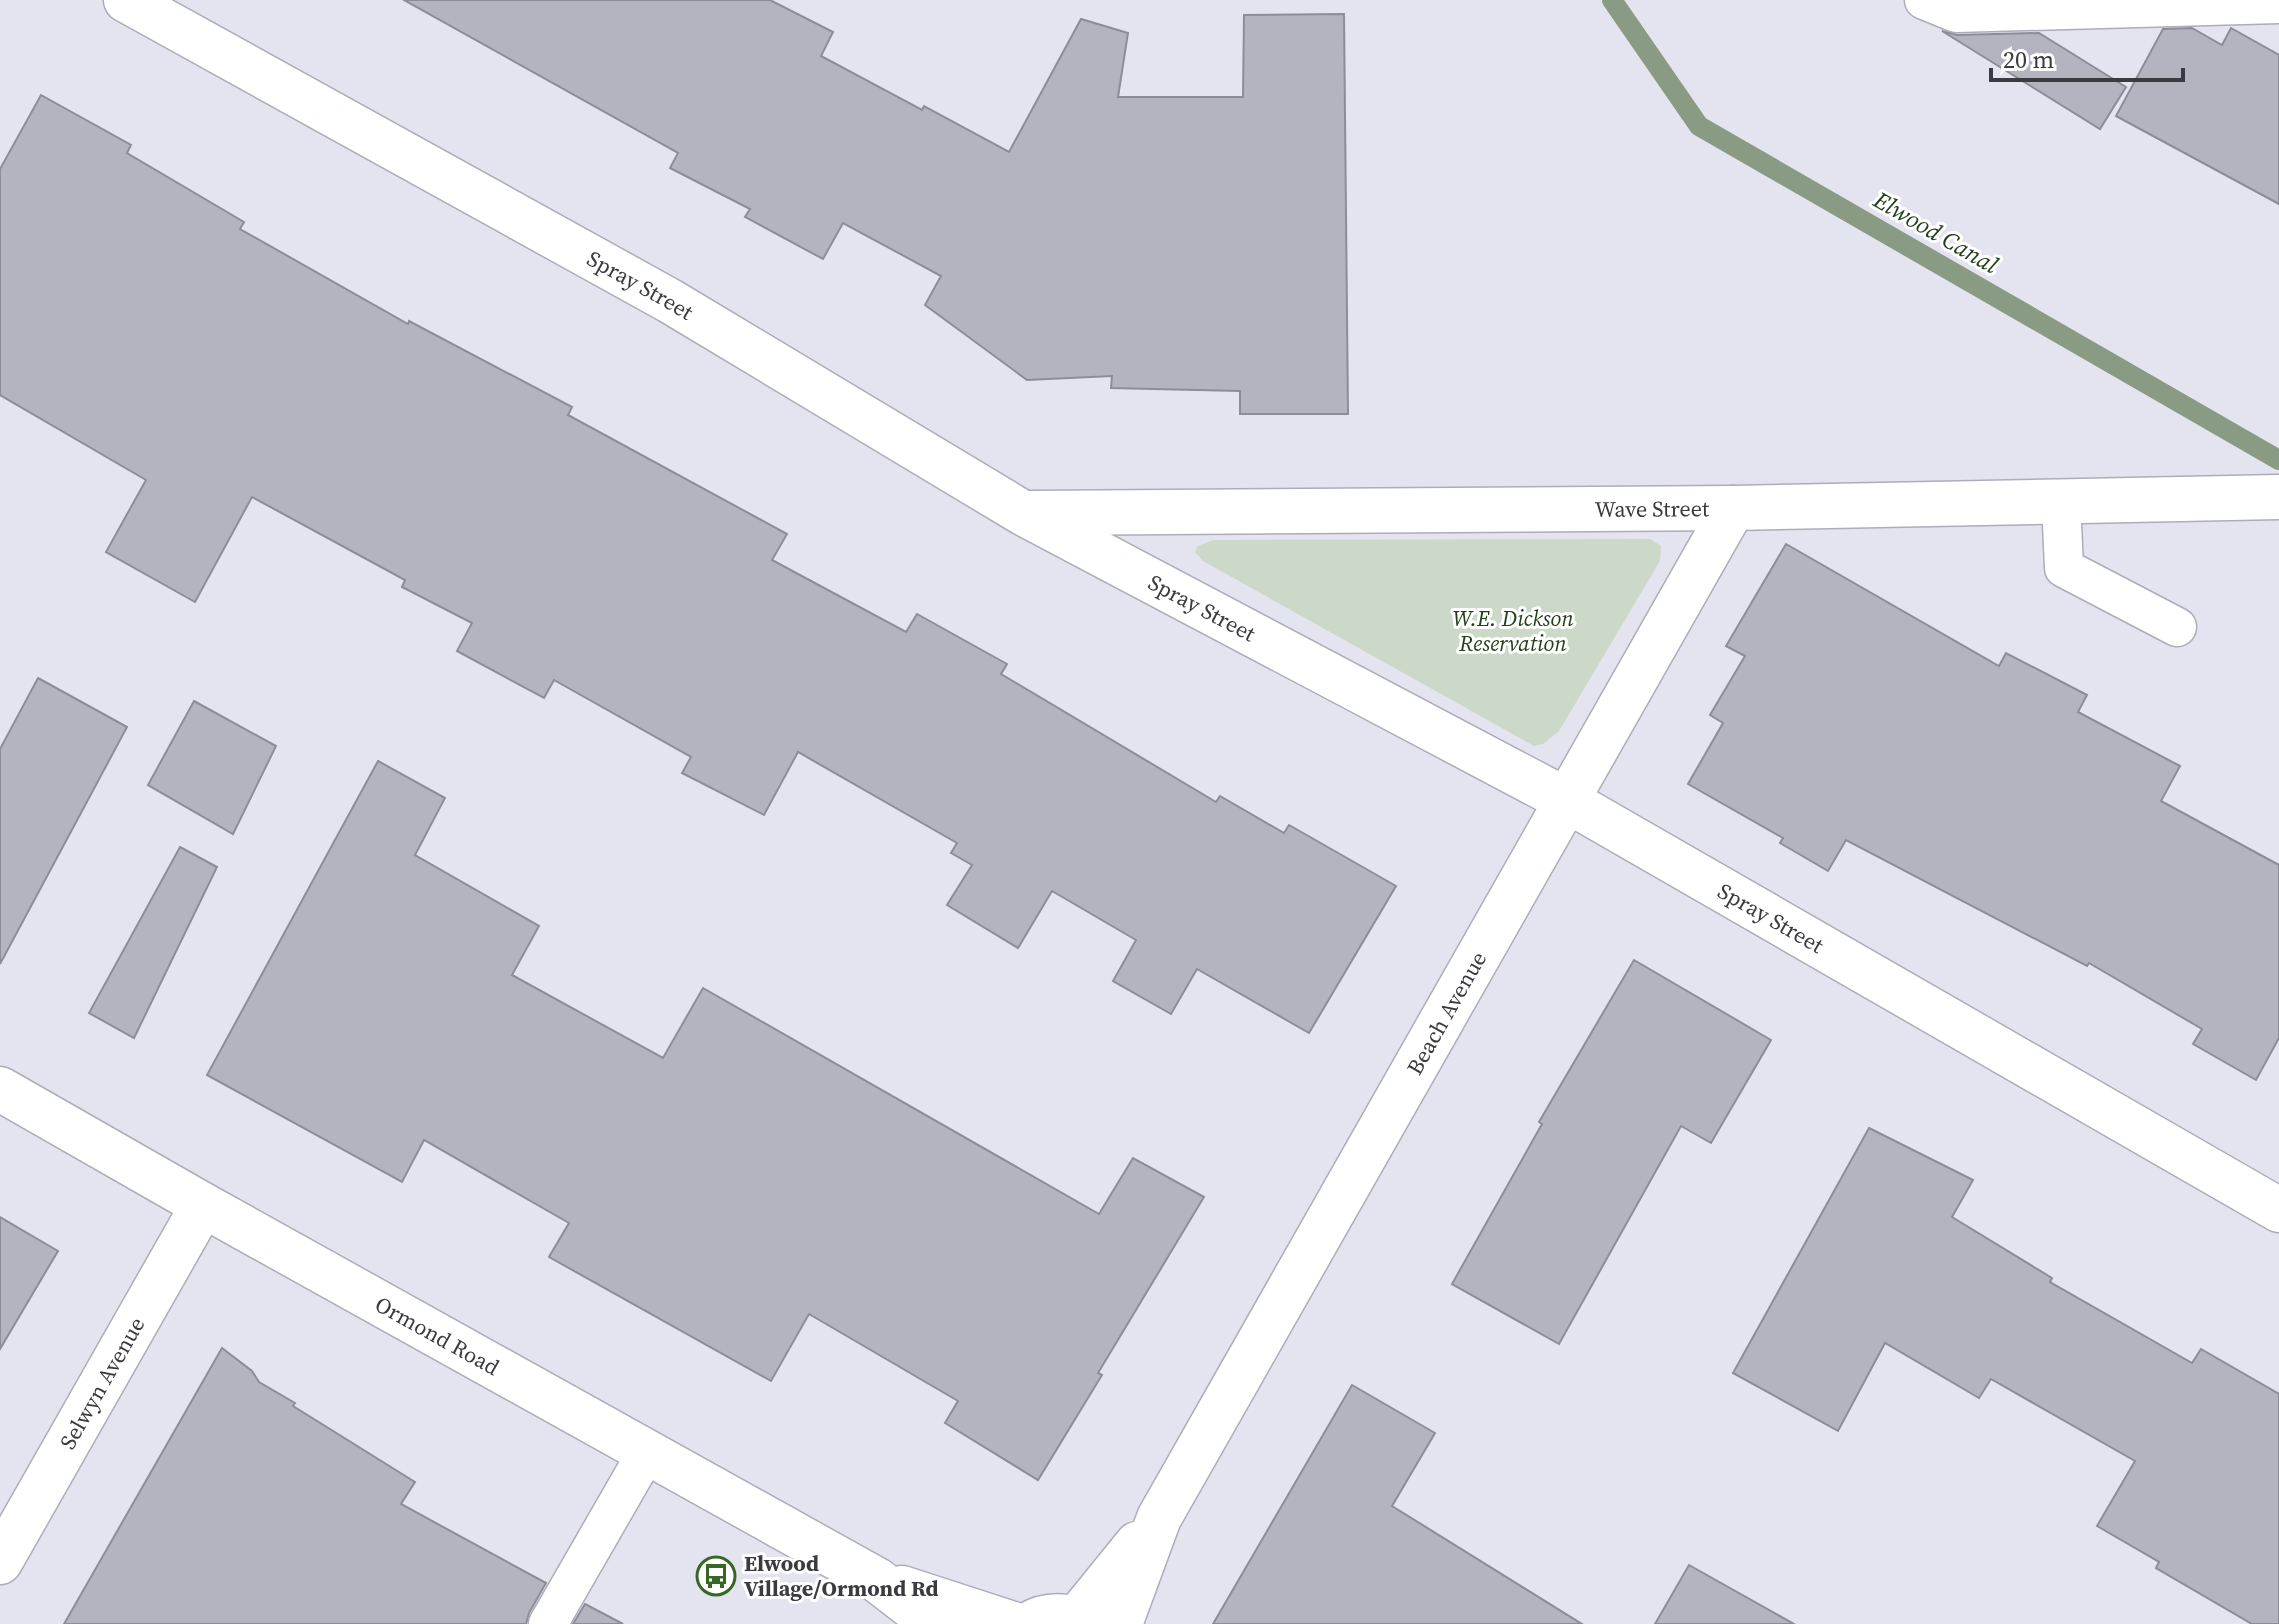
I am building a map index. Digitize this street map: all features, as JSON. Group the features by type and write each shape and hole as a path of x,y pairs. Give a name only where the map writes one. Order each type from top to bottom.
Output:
{"street":[{"name":"Spray Street","path":"126,0 670,301 1023,513 1568,801 2279,1210"},
{"name":"Wave Street","path":"1023,513 1733,508 2279,497"},
{"name":"Beach Avenue","path":"1084,1621 1159,1518 1733,508"},
{"name":"Ormond Road","path":"0,1089 877,1580 934,1624"},
{"name":"Selwyn Avenue","path":"0,1562 203,1205"},
{"name":"Beach Avenue","path":"1120,1624 1159,1518"},
{"name":"Ormond Road","path":"877,1580 1013,1624"},
{"path":"1029,1624 1049,1616 1084,1621"}],"lane":[{"path":"1924,0 1956,13 2279,4"},
{"path":"2061,501 2064,568 2177,627"},
{"path":"548,1624 647,1452"}],"green space":[{"name":"W.E. Dickson Reservation","path":"1650,539 1661,546 1660,561 1559,731 1543,744 1534,746 1203,561 1195,552 1198,546 1213,540"}],"building":[{"path":"404,0 770,0 833,32 821,56 1009,152 1081,19 1128,33 1118,97 1243,97 1244,15 1344,14 1348,414 1240,414 1240,391 1111,388 1112,376 1027,380 925,305 941,276 843,223 823,259 745,217 750,209 670,168 678,153"},
{"path":"2192,28 2222,45 2231,28 2279,55 2279,204 2116,116 2163,29"},
{"path":"1942,31 1957,35 2039,33 2126,87 2100,129"},
{"path":"41,95 131,145 127,153 244,222 240,229 408,324 409,321 572,407 568,415 787,534 772,560 906,632 917,614 1007,664 1001,674 1216,802 1220,796 1284,833 1289,825 1396,886 1309,1033 1197,969 1171,1014 1113,981 1136,940 1052,891 1018,948 947,905 972,865 951,853 957,843 798,752 764,815 682,773 691,757 554,680 544,698 457,651 472,623 402,587 405,580 252,497 195,602 106,552 146,480 0,395 0,169"},
{"path":"1786,544 1999,666 2006,653 2087,695 2078,712 2180,766 2161,801 2279,865 2279,1038 2256,1080 2193,1044 2202,1029 2089,963 2087,966 1846,840 1828,871 1780,843 1783,838 1688,784 1723,723 1710,715 1745,656 1726,646"},
{"path":"38,678 127,727 0,964 0,749"},
{"path":"194,701 276,746 233,834 148,785"},
{"path":"378,761 445,798 415,855 539,926 512,975 663,1058 703,988 1099,1214 1133,1158 1204,1197 1038,1480 945,1423 958,1401 809,1314 771,1381 549,1257 569,1223 424,1140 402,1182 207,1075"},
{"path":"180,847 217,867 134,1038 89,1013"},
{"path":"1634,960 1771,1040 1711,1143 1681,1126 1559,1344 1452,1284 1542,1124 1539,1122"},
{"path":"1869,1128 1973,1180 1952,1217 2052,1278 2050,1282 2192,1363 2201,1349 2279,1394 2279,1624 2252,1624 2156,1568 2159,1562 2097,1526 2135,1461 1991,1379 1979,1398 1885,1343 1838,1431 1733,1373"},
{"path":"0,1217 58,1251 0,1349"},
{"path":"222,1348 252,1371 259,1382 295,1403 293,1406 415,1482 401,1504 546,1583 526,1624 64,1624"},
{"path":"1352,1385 1435,1433 1392,1506 1582,1624 1213,1624"},
{"path":"1689,1565 1794,1624 1655,1624"},
{"path":"585,1604 623,1624 573,1624"}],"waterway":[{"name":"Elwood Canal","path":"1612,0 1699,126 2279,460"}],"place":[{"name":"Elwood Village/Ormond Rd","path":"716,1576"}]}
